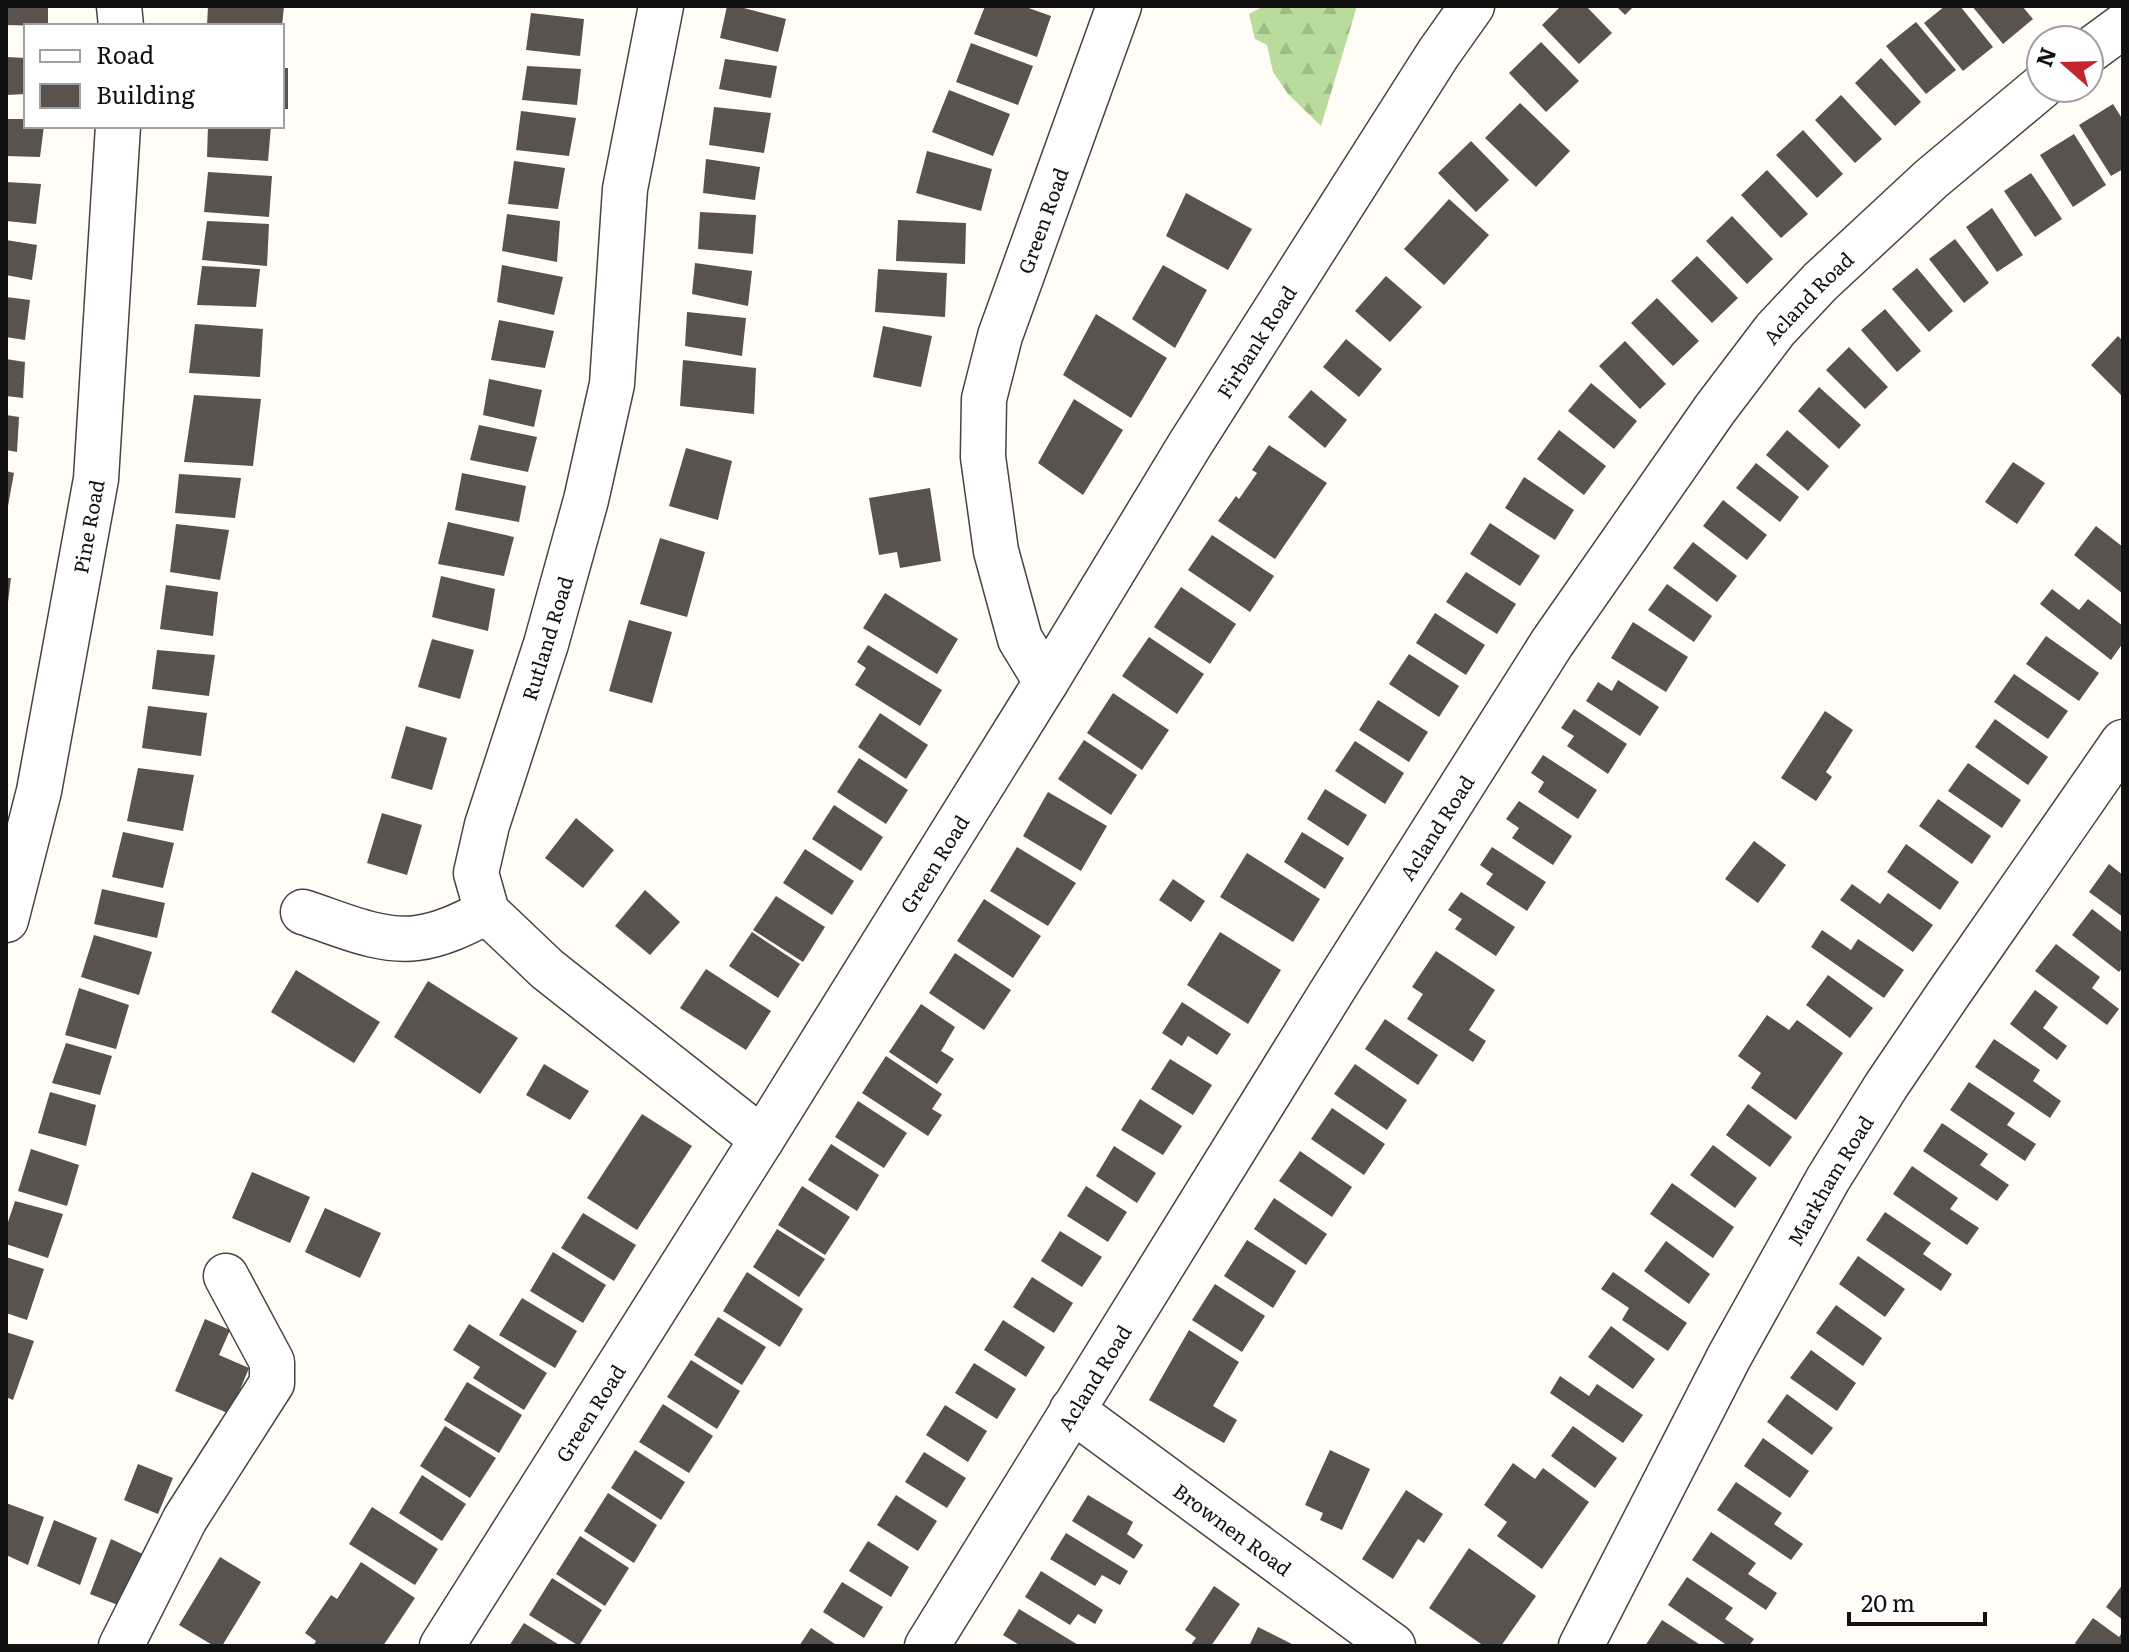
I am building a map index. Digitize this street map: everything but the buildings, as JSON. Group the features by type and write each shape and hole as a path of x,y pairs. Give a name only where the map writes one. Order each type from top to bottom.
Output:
{"street":[{"name":"Rutland Road","path":"487,912 476,873 487,825 546,644 586,500 612,384 625,189 661,6"},
{"name":"Green Road","path":"442,1646 1046,682 1020,639 996,551 983,457 984,399 1000,336 1119,6"},
{"name":"Firbank Road","path":"1046,682 1189,446 1438,54 1472,6"},
{"path":"2105,39 2123,26"},
{"name":"Acland Road","path":"927,1646 1334,988 1552,643 1715,409 1775,330 1820,282 1931,179 2025,100"},
{"name":"Pine Road","path":"6,920 39,791 96,479 118,128"},
{"name":"Markham Road","path":"1581,1646 1729,1357 1828,1179 1886,1086 2123,742"},
{"path":"303,912 377,936 416,939 446,931 487,912 547,969 762,1139"},
{"path":"121,1646 185,1519 272,1383 272,1362 226,1276"},
{"name":"Brownen Road","path":"1072,1410 1393,1646"}],"green space":[{"path":"1264,6 1357,6 1321,126 1288,94 1273,72 1267,45 1255,39 1249,14"}]}
